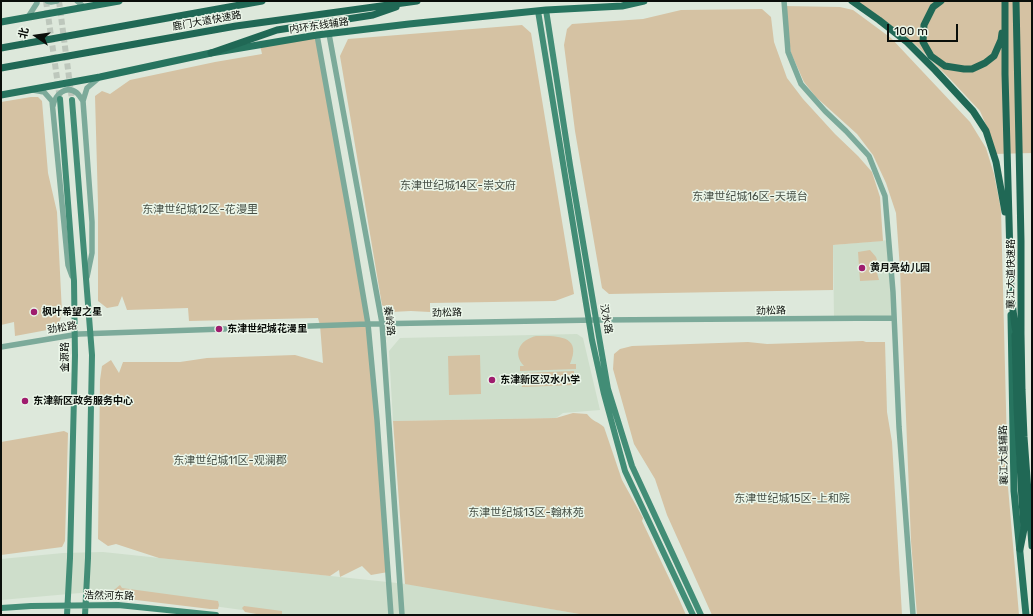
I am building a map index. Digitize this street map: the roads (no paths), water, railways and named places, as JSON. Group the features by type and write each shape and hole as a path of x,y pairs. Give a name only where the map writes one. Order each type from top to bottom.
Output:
{"highway":[{"name":"鹿门大道快速路","path":"1,48 262,1"},
{"name":"鹿门大道快速路","path":"1,68 236,26 414,1"},
{"path":"211,53 277,30 373,15 414,1"},
{"path":"852,1 907,42 973,111 986,131 996,162 1010,235"},
{"path":"941,1 933,8 924,25 923,42 931,56 945,66 972,69 985,63 994,56 1001,40 1006,15"},
{"path":"1005,1 1005,74 1011,293 1015,327 1017,407 1024,529 1020,549"},
{"name":"襄江大道快速路","path":"1016,1 1021,241 1021,353 1024,438 1032,546"},
{"path":"1015,327 1021,353"},
{"path":"1022,500 1026,470"}],"main road":[{"path":"1,22 119,1"},
{"name":"内环东线辅路","path":"1,95 100,77 211,53 317,35 542,11 622,6 644,1"},
{"name":"汉水路","path":"542,11 608,389 632,466 701,615"},
{"name":"汉水路","path":"542,11 592,340 604,394 625,471 693,615"},
{"name":"金源路","path":"60,99 74,281 75,334 67,615"},
{"path":"72,100 92,355 88,558 85,615"},
{"name":"襄江大道辅路","path":"1011,293 1014,491 1026,615"},
{"name":"浩然河东路","path":"1,608 67,605 118,605 216,615"}],"street":[{"path":"28,17 37,1"},
{"path":"47,1 57,1"},
{"path":"77,1 84,7"},
{"path":"784,1 788,52 801,84 869,156 886,196 893,292 899,427 913,615"},
{"name":"秦岭路","path":"329,34 382,323 402,615"},
{"name":"秦岭路","path":"317,35 368,324 391,615"},
{"path":"86,282 92,253 92,222 83,101 87,88 100,77"},
{"path":"53,107 53,103 57,95 64,90 71,89 78,93 83,101"},
{"path":"33,90 44,92 52,101 68,264 74,281"},
{"name":"劲松路","path":"1,347 75,334 90,333 382,323 894,318"}],"tunnel":[{"path":"46,1 60,99"},
{"path":"59,1 72,100"}],"place":[{"name":"黄月亮幼儿园","path":"862,268"},
{"name":"枫叶希望之星","path":"34,312"},
{"name":"东津世纪城花漫里","path":"219,329"},
{"name":"东津新区汉水小学","path":"492,380"},
{"name":"东津新区政务服务中心","path":"25,401"}],"district":[{"name":"东津世纪城14区-崇文府","path":"458,186"},
{"name":"东津世纪城16区-天境台","path":"750,197"},
{"name":"东津世纪城12区-花漫里","path":"200,210"},
{"name":"东津世纪城11区-观澜郡","path":"230,461"},
{"name":"东津世纪城15区-上和院","path":"792,499"},
{"name":"东津世纪城13区-翰林苑","path":"526,513"}]}
